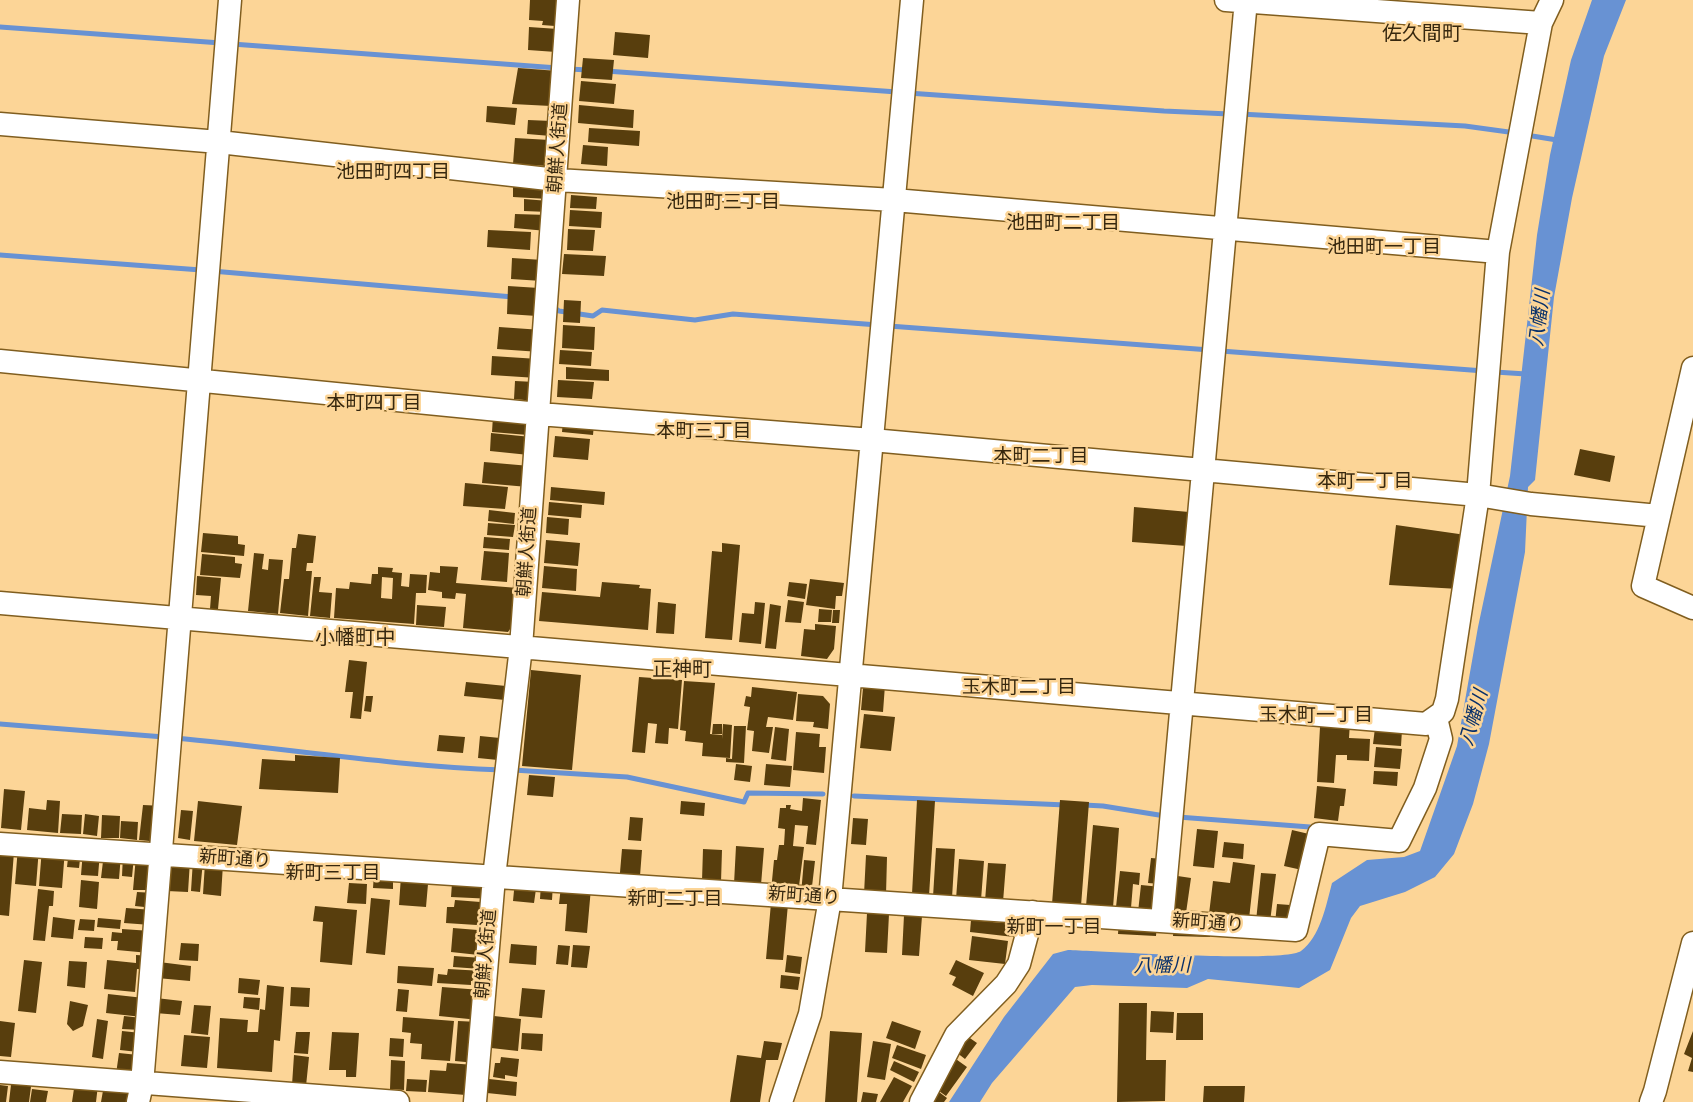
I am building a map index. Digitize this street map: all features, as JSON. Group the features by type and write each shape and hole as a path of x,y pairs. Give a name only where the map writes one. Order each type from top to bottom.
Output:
{"street":[{"path":"140,1093 230,0"},
{"name":"朝鮮人街道","path":"475,1102 494,877 521,647 557,180 568,0"},
{"path":"781,1102 810,1014 830,899 912,0"},
{"path":"1162,921 1226,228 1240,0 1541,23"},
{"path":"0,603 1182,701 1426,724 1443,712 1447,699 1478,494 1498,252 1541,23 1552,0"},
{"path":"0,124 219,142 557,180 894,200 1498,252"},
{"path":"0,361 538,414 872,440 1478,494 1531,504 1659,516"},
{"path":"1693,368 1688,414 1659,516 1643,586 1693,608"},
{"name":"新町通り","path":"0,844 1296,930 1319,834 1399,842 1424,788 1441,739 1436,718"},
{"path":"920,1102 956,1035 1006,984 1019,964 1033,912"},
{"path":"1651,1102 1693,943"},
{"path":"0,1072 140,1093 398,1102"}],"water":[{"name":"八幡川","path":"1592,0 1626,0 1604,56 1572,198 1554,297 1535,480 1528,487 1525,552 1489,744 1473,804 1454,854 1435,877 1405,892 1360,906 1351,918 1330,970 1299,988 1208,979 1187,988 1092,985 1075,987 992,1083 980,1102 949,1102 1004,1017 1053,954 1068,950 1262,956 1301,951 1308,945 1318,929 1332,883 1367,860 1404,857 1420,851 1457,746 1478,627 1510,476 1537,235 1550,155 1571,60"}],"building":[{"path":"530,0 562,0 568,27 542,25 543,21 529,20"},
{"path":"529,27 558,29 556,52 528,50"},
{"path":"615,32 650,35 648,58 613,55"},
{"path":"583,58 614,60 612,80 581,78"},
{"path":"518,68 558,71 551,106 512,104"},
{"path":"581,81 616,84 614,104 579,101"},
{"path":"579,105 634,110 633,128 578,123"},
{"path":"487,106 517,108 515,125 486,122"},
{"path":"528,120 552,121 551,136 527,134"},
{"path":"589,128 640,131 639,146 588,142"},
{"path":"515,138 550,140 548,166 513,164"},
{"path":"583,145 608,147 607,166 581,164"},
{"path":"513,186 549,188 548,199 513,197"},
{"path":"571,195 597,197 596,209 570,208"},
{"path":"524,199 549,201 548,212 524,211"},
{"path":"570,210 602,212 601,228 569,226"},
{"path":"515,214 548,215 547,231 514,228"},
{"path":"568,229 595,230 593,251 567,250"},
{"path":"488,230 531,232 530,250 487,247"},
{"path":"564,254 606,256 604,276 562,274"},
{"path":"512,258 543,260 542,281 511,279"},
{"path":"508,286 539,288 537,316 507,314"},
{"path":"564,300 581,301 580,323 563,322"},
{"path":"563,325 595,327 594,350 562,348"},
{"path":"499,327 542,330 540,352 497,349"},
{"path":"560,350 592,352 591,366 559,364"},
{"path":"492,356 538,359 537,378 491,375"},
{"path":"566,367 609,370 609,381 566,379"},
{"path":"558,380 594,382 592,399 557,397"},
{"path":"515,381 535,382 534,401 514,399"},
{"path":"564,410 595,413 593,435 562,432"},
{"path":"493,416 530,419 528,435 492,432"},
{"path":"491,433 531,437 529,455 490,451"},
{"path":"555,436 590,439 588,460 553,457"},
{"path":"1580,449 1615,456 1610,482 1574,475"},
{"path":"484,462 530,466 528,487 482,483"},
{"path":"465,483 508,487 505,509 463,506"},
{"path":"551,487 605,492 604,505 550,500"},
{"path":"549,502 582,505 581,518 548,515"},
{"path":"1134,507 1189,512 1187,546 1132,542"},
{"path":"489,510 515,513 514,524 488,521"},
{"path":"547,517 569,519 568,535 546,533"},
{"path":"488,523 515,525 513,537 487,535"},
{"path":"1396,525 1466,535 1459,589 1389,585"},
{"path":"203,533 238,536 238,544 245,545 244,556 201,552"},
{"path":"298,534 316,536 313,563 307,563 306,571 312,571 308,616 280,613 284,579 289,579 292,548 296,548"},
{"path":"484,537 510,539 509,550 483,548"},
{"path":"546,540 580,543 578,566 544,563"},
{"path":"722,543 740,545 732,640 705,638 712,551 722,552"},
{"path":"484,551 509,553 507,582 481,580"},
{"path":"254,553 264,554 262,569 268,570 269,559 283,560 278,614 248,611"},
{"path":"202,554 235,557 235,563 242,564 240,578 200,575"},
{"path":"440,566 458,567 456,583 518,588 515,622 508,632 463,628 466,594 456,593 455,599 442,598 442,592 428,590 430,572 440,573"},
{"path":"544,566 577,569 576,591 542,588"},
{"path":"378,567 393,568 392,572 402,573 401,586 409,587 410,574 427,575 426,593 416,593 414,624 334,618 336,588 349,589 350,582 371,584 372,574 378,574","holes":["382,577 393,578 392,599 381,598"]},
{"path":"197,576 221,578 218,609 210,609 211,596 196,595"},
{"path":"314,577 321,577 319,592 332,593 330,618 310,616"},
{"path":"810,579 844,583 842,596 836,596 835,609 806,605"},
{"path":"602,582 640,585 639,588 651,589 648,630 539,621 542,592 600,597"},
{"path":"789,582 807,584 805,599 787,596"},
{"path":"788,600 804,602 801,623 785,622"},
{"path":"658,602 676,604 674,634 656,633"},
{"path":"755,602 765,603 761,644 739,642 742,613 754,614"},
{"path":"770,604 781,606 776,649 765,648"},
{"path":"417,605 446,607 444,627 416,625"},
{"path":"819,609 832,610 831,622 818,622"},
{"path":"833,610 840,610 839,623 832,623"},
{"path":"815,624 836,626 834,649 827,659 801,656 804,629 815,630"},
{"path":"349,660 367,662 361,719 350,718 353,692 345,692"},
{"path":"531,670 581,675 572,770 522,766"},
{"path":"639,677 682,680 678,729 669,728 668,744 655,743 657,724 648,723 645,753 632,752"},
{"path":"684,681 715,683 710,734 722,735 722,739 723,724 732,725 730,758 702,756 703,743 685,741 686,731 680,730"},
{"path":"466,682 506,686 505,700 464,696"},
{"path":"885,685 883,712 861,710 863,688"},
{"path":"752,687 797,692 793,720 768,717 766,727 773,727 769,753 752,751 754,731 747,730 750,707 744,706 746,696 751,697"},
{"path":"798,694 823,696 830,704 828,729 813,727 814,722 796,721"},
{"path":"366,696 373,696 371,712 364,711"},
{"path":"864,714 895,717 891,751 860,748"},
{"path":"1327,721 1350,722 1349,738 1370,739 1369,761 1347,760 1347,755 1336,755 1334,783 1317,782 1320,727 1327,727"},
{"path":"713,724 722,724 722,734 712,734"},
{"path":"734,726 746,726 744,763 726,762 726,758 732,759"},
{"path":"775,727 789,729 786,761 771,759"},
{"path":"1375,728 1402,730 1401,746 1373,744"},
{"path":"796,732 820,734 819,747 826,747 824,773 793,770"},
{"path":"439,735 465,737 463,753 437,751"},
{"path":"480,736 500,738 498,760 478,758"},
{"path":"1376,747 1402,749 1400,769 1374,767"},
{"path":"295,755 340,758 338,793 259,789 262,759 295,761"},
{"path":"736,764 752,766 750,782 734,780"},
{"path":"766,764 792,766 790,787 764,785"},
{"path":"1374,771 1398,772 1397,786 1373,784"},
{"path":"529,775 555,777 553,797 527,795"},
{"path":"1317,786 1346,789 1344,806 1340,806 1338,821 1314,818"},
{"path":"4,789 25,791 21,830 1,828"},
{"path":"803,798 821,800 816,845 806,844 808,826 795,825 793,846 804,847 798,894 771,891 774,860 777,860 779,845 784,845 785,829 778,828 780,808 786,808 786,805 791,805 790,809 802,811"},
{"path":"47,800 60,801 58,833 27,830 29,808 46,810"},
{"path":"917,800 935,801 929,896 912,894"},
{"path":"1060,800 1089,802 1081,906 1052,904"},
{"path":"198,801 242,806 237,845 194,841"},
{"path":"681,801 705,803 704,816 680,814"},
{"path":"143,805 164,806 160,842 139,840"},
{"path":"181,810 193,811 190,840 178,838"},
{"path":"62,814 82,815 81,834 60,833"},
{"path":"85,814 99,816 97,836 83,834"},
{"path":"102,815 120,816 119,838 101,838"},
{"path":"630,817 643,818 641,841 628,840"},
{"path":"853,818 868,819 866,845 851,844"},
{"path":"121,821 138,822 137,840 120,838"},
{"path":"1093,825 1119,828 1113,908 1086,906"},
{"path":"1197,829 1218,831 1214,868 1193,866"},
{"path":"1292,830 1309,834 1302,870 1284,866"},
{"path":"1224,842 1244,844 1243,859 1222,857"},
{"path":"736,846 764,848 761,885 734,884"},
{"path":"18,847 39,848 36,886 15,884"},
{"path":"42,848 65,849 62,888 39,886"},
{"path":"936,848 955,849 952,898 933,897"},
{"path":"69,849 81,850 79,868 67,867"},
{"path":"622,849 642,850 640,876 619,884"},
{"path":"703,849 722,850 721,882 702,881"},
{"path":"0,850 14,852 9,916 0,915"},
{"path":"83,851 100,852 98,876 81,875"},
{"path":"104,853 121,854 119,879 101,878"},
{"path":"123,855 134,856 132,877 122,876"},
{"path":"866,855 887,857 886,895 864,894"},
{"path":"136,856 158,857 155,890 133,890"},
{"path":"1151,858 1163,859 1160,884 1148,883"},
{"path":"959,859 984,861 981,900 956,899"},
{"path":"169,860 190,861 188,892 167,891"},
{"path":"193,860 203,861 200,892 191,891"},
{"path":"804,860 815,861 811,895 801,894"},
{"path":"1233,862 1255,865 1249,919 1209,914 1213,881 1230,883"},
{"path":"205,863 223,864 221,896 203,894"},
{"path":"988,863 1006,864 1003,902 985,901"},
{"path":"1120,871 1140,873 1139,885 1133,884 1131,908 1116,907"},
{"path":"374,873 393,874 393,889 373,888"},
{"path":"1261,873 1276,874 1270,922 1256,921"},
{"path":"1171,875 1191,878 1186,913 1166,911"},
{"path":"401,876 412,876 412,883 428,884 426,907 399,905"},
{"path":"81,880 99,882 97,909 79,907"},
{"path":"515,880 537,882 534,903 513,901"},
{"path":"349,883 367,884 366,904 347,903"},
{"path":"452,883 495,886 494,899 451,897"},
{"path":"541,883 553,884 552,900 540,899"},
{"path":"1141,885 1161,887 1158,914 1138,912"},
{"path":"561,886 591,888 587,933 565,931 567,904 559,904"},
{"path":"38,889 54,891 53,906 49,906 45,941 33,940"},
{"path":"137,892 155,893 154,908 135,906"},
{"path":"371,898 390,900 385,955 366,953"},
{"path":"455,900 493,903 492,926 446,923 447,907 454,907"},
{"path":"771,903 788,904 783,960 766,959"},
{"path":"1277,904 1290,905 1288,924 1275,923"},
{"path":"315,906 357,910 352,965 320,962 323,922 313,921"},
{"path":"126,908 153,910 151,925 124,923"},
{"path":"867,913 889,914 887,953 865,952"},
{"path":"904,915 922,916 919,956 902,955"},
{"path":"53,917 75,920 73,939 51,937"},
{"path":"98,918 121,920 120,929 97,927"},
{"path":"1003,918 1017,919 1014,937 970,932 971,920 1003,923"},
{"path":"80,919 95,920 94,931 78,930"},
{"path":"1119,919 1157,922 1156,936 1118,934"},
{"path":"1174,924 1211,926 1210,937 1173,936"},
{"path":"453,928 490,931 488,956 451,952"},
{"path":"122,929 151,931 149,953 117,950 118,941 111,941 112,932 122,933"},
{"path":"972,936 1008,941 1005,964 969,960"},
{"path":"85,937 103,938 102,949 84,948"},
{"path":"181,943 199,944 198,961 179,960"},
{"path":"511,944 537,946 536,965 509,963"},
{"path":"558,945 570,946 568,965 556,964"},
{"path":"573,945 590,946 587,968 571,967"},
{"path":"136,955 151,956 149,970 137,969 135,992 104,989 107,960 136,963"},
{"path":"787,955 802,957 800,974 785,972"},
{"path":"454,956 482,958 481,969 453,967"},
{"path":"24,960 42,962 36,1013 18,1011"},
{"path":"956,960 984,973 973,996 952,985 956,977 949,974"},
{"path":"69,961 87,962 85,988 67,986"},
{"path":"159,962 191,966 190,981 157,978"},
{"path":"398,966 434,968 432,986 397,983"},
{"path":"448,969 483,971 482,982 471,981 471,985 437,983 438,974 447,975"},
{"path":"781,975 800,977 798,990 780,988"},
{"path":"239,978 260,980 258,995 238,993"},
{"path":"267,985 284,987 280,1041 274,1040 272,1072 217,1068 220,1018 248,1020 247,1032 258,1032 260,1009 265,1010"},
{"path":"291,987 310,988 309,1007 290,1006"},
{"path":"442,987 481,990 479,1020 439,1016"},
{"path":"522,988 545,990 542,1018 519,1016"},
{"path":"398,989 409,990 407,1012 396,1011"},
{"path":"108,994 144,998 142,1017 106,1013"},
{"path":"244,997 260,998 259,1010 243,1008"},
{"path":"156,998 182,1001 180,1015 155,1013"},
{"path":"70,1001 88,1005 83,1026 73,1031 67,1024"},
{"path":"1119,1003 1147,1003 1146,1060 1166,1060 1165,1101 1117,1102"},
{"path":"194,1005 211,1006 208,1035 191,1033"},
{"path":"1151,1011 1174,1012 1173,1033 1150,1032"},
{"path":"1177,1013 1203,1013 1203,1040 1176,1040"},
{"path":"124,1016 142,1018 141,1030 122,1029"},
{"path":"494,1016 521,1019 518,1051 491,1048"},
{"path":"403,1017 454,1021 450,1061 421,1059 422,1044 410,1043 411,1033 402,1032"},
{"path":"97,1019 108,1021 103,1059 92,1057"},
{"path":"0,1021 15,1023 11,1057 0,1056"},
{"path":"458,1021 479,1022 476,1063 455,1061"},
{"path":"892,1021 921,1031 915,1049 886,1038"},
{"path":"122,1031 141,1033 138,1052 120,1050"},
{"path":"830,1031 862,1033 857,1102 825,1102"},
{"path":"1693,1031 1693,1072 1688,1071 1692,1058 1684,1054"},
{"path":"296,1032 310,1032 308,1054 294,1053"},
{"path":"332,1032 359,1033 356,1077 346,1077 346,1070 329,1070"},
{"path":"522,1033 543,1034 542,1051 521,1049"},
{"path":"964,1034 977,1043 965,1059 952,1049"},
{"path":"184,1035 210,1037 207,1068 181,1066"},
{"path":"390,1038 404,1039 403,1057 389,1056"},
{"path":"764,1041 782,1043 778,1060 766,1060 760,1102 730,1102 737,1055 761,1058"},
{"path":"873,1041 891,1044 885,1080 867,1077"},
{"path":"897,1045 926,1055 921,1069 892,1058"},
{"path":"119,1053 138,1055 137,1069 125,1075 116,1074"},
{"path":"294,1055 309,1057 306,1086 292,1085"},
{"path":"501,1057 519,1059 517,1077 505,1075 505,1079 493,1077 495,1063 500,1063"},
{"path":"953,1057 967,1067 946,1096 932,1086"},
{"path":"391,1060 405,1061 404,1090 390,1089"},
{"path":"894,1061 919,1072 914,1082 890,1070"},
{"path":"447,1063 475,1065 466,1095 428,1092 430,1070 446,1071"},
{"path":"12,1076 32,1079 29,1102 9,1102"},
{"path":"894,1077 912,1086 903,1102 880,1102"},
{"path":"407,1079 427,1080 426,1092 406,1091"},
{"path":"489,1079 517,1082 516,1096 487,1093"},
{"path":"75,1082 98,1085 96,1102 72,1102"},
{"path":"0,1085 8,1086 6,1102 0,1102"},
{"path":"104,1085 131,1089 129,1102 101,1102"},
{"path":"1204,1086 1245,1086 1244,1102 1203,1102"},
{"path":"32,1089 48,1091 46,1102 30,1102"},
{"path":"863,1092 878,1094 876,1102 861,1102"},
{"path":"939,1092 947,1098 944,1102 931,1102"}],"waterway":[{"path":"0,27 221,43"},
{"path":"232,44 558,68"},
{"path":"569,69 588,70"},
{"path":"606,71 897,92"},
{"path":"908,93 1229,114"},
{"path":"1240,114 1465,126 1516,133"},
{"path":"1526,135 1557,140"},
{"path":"0,255 201,270"},
{"path":"212,271 513,297"},
{"path":"552,306 559,311 593,316 602,310 695,320 733,314 878,325"},
{"path":"889,326 1210,350"},
{"path":"1221,351 1484,371"},
{"path":"1495,372 1526,374"},
{"path":"0,724 164,737"},
{"path":"175,738 379,761 502,770"},
{"path":"513,770 627,777 744,802 748,793 823,794"},
{"path":"854,796 1066,805"},
{"path":"1084,805 1103,806 1165,816"},
{"path":"1178,817 1310,827"}],"district":[{"name":"佐久間町","path":"1422,35"},
{"name":"池田町四丁目","path":"393,173"},
{"name":"池田町三丁目","path":"723,203"},
{"name":"池田町二丁目","path":"1063,224"},
{"name":"池田町一丁目","path":"1384,248"},
{"name":"本町四丁目","path":"374,404"},
{"name":"本町三丁目","path":"704,432"},
{"name":"本町二丁目","path":"1041,457"},
{"name":"本町一丁目","path":"1365,482"},
{"name":"小幡町中","path":"355,639"},
{"name":"正神町","path":"682,671"},
{"name":"玉木町二丁目","path":"1019,688"},
{"name":"玉木町一丁目","path":"1316,716"},
{"name":"新町三丁目","path":"333,874"},
{"name":"新町二丁目","path":"675,900"},
{"name":"新町一丁目","path":"1054,928"}]}
